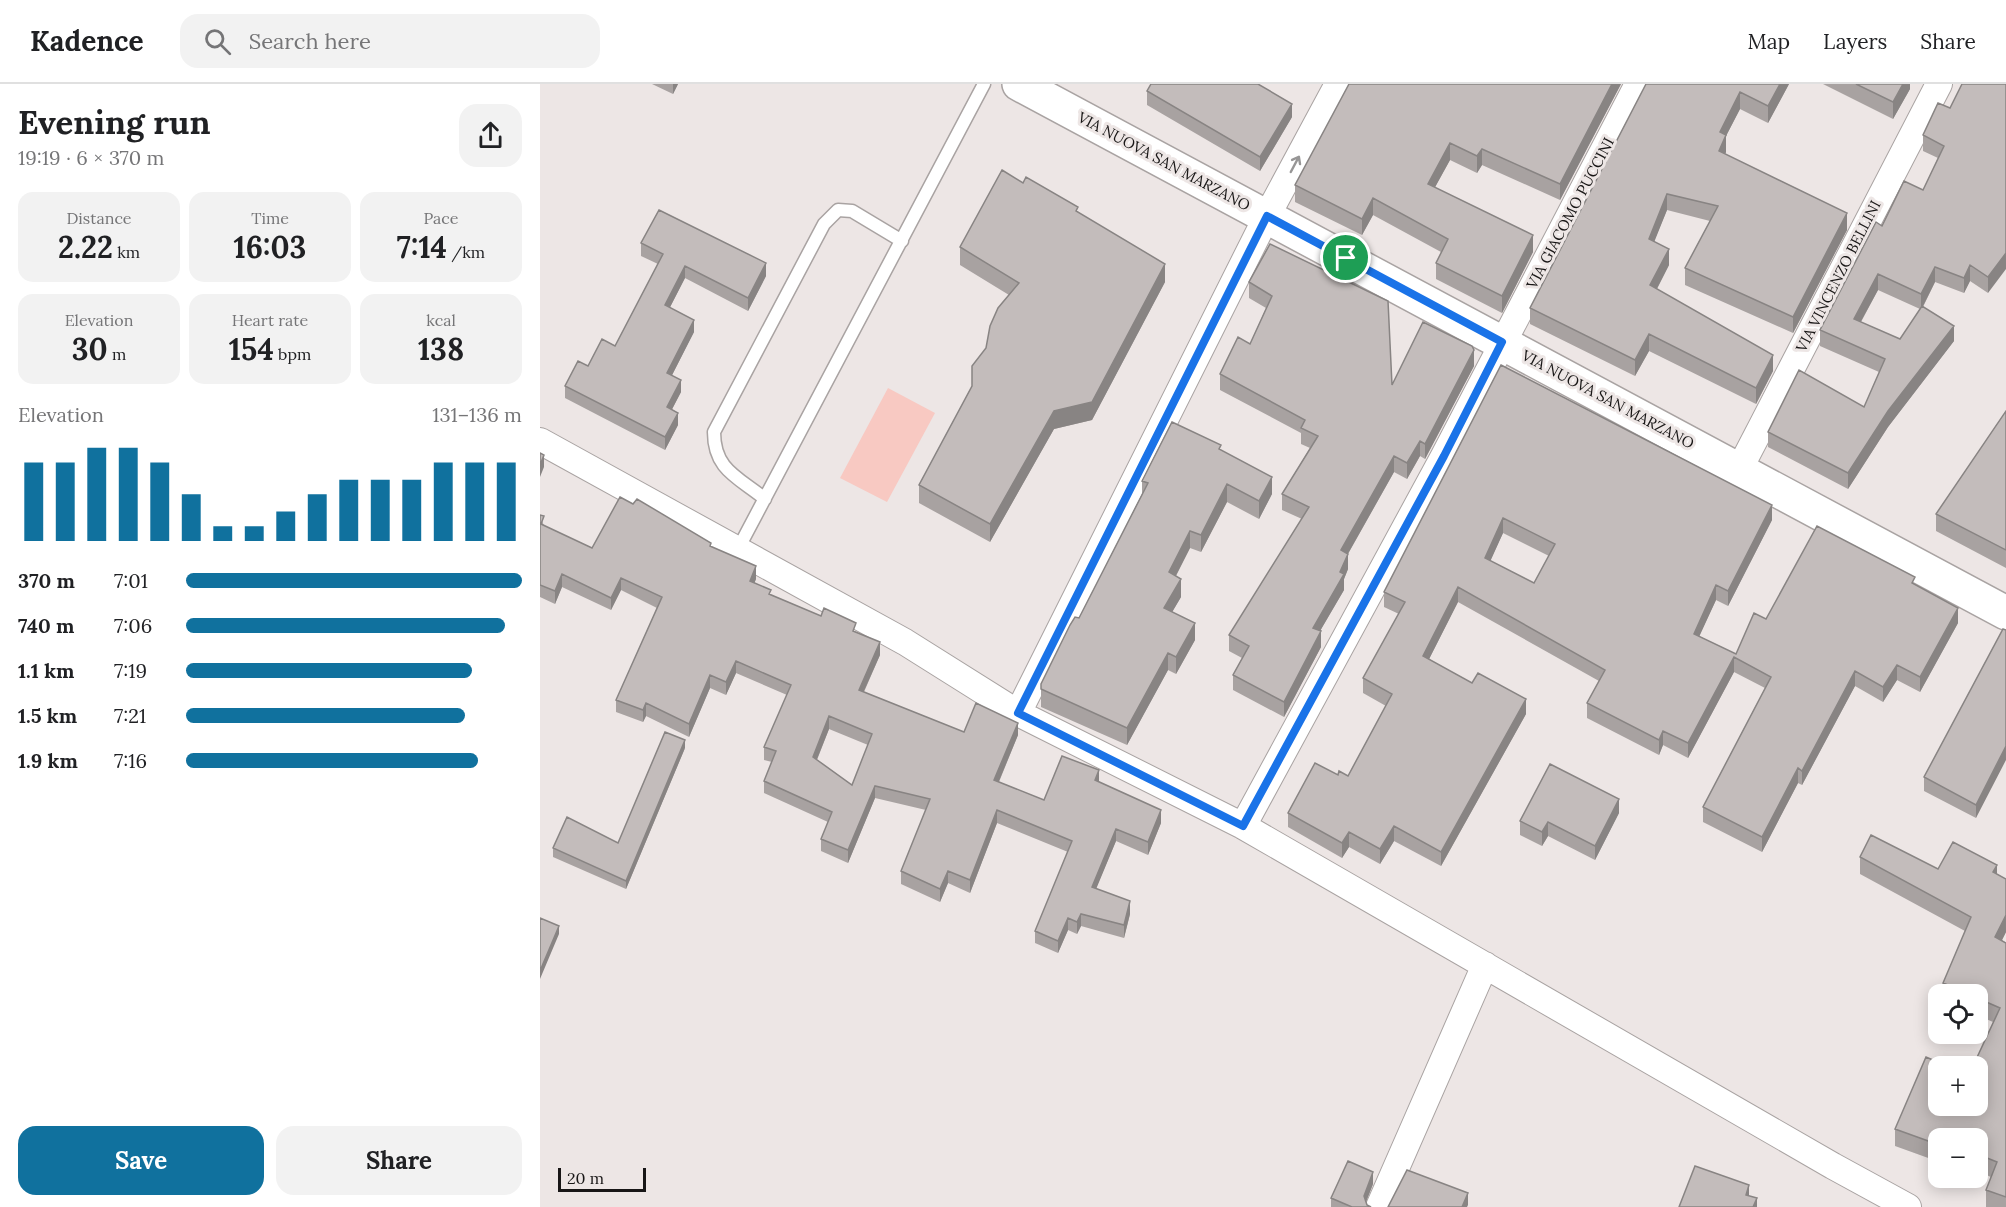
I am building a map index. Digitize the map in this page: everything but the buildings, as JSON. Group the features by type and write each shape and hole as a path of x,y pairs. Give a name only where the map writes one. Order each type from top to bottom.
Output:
{"main road":[{"name":"VIA NUOVA SAN MARZANO","path":"1019,84 2006,613"}],"street":[{"path":"1018,713 1267,216 1338,84"},
{"name":"VIA GIACOMO PUCCINI","path":"1243,826 1444,456 1638,84"},
{"name":"VIA VINCENZO BELLINI","path":"1739,470 1939,84"},
{"path":"540,441 905,642 1018,713 1243,826 1908,1207"},
{"path":"1379,1207 1485,965"}],"lane":[{"path":"738,549 984,84"},
{"path":"765,499 720,463 714,447 714,432 824,224 838,210 852,211 902,241"}],"shaded area":[{"path":"888,388 935,413 887,502 840,478"}],"route":[{"path":"1267,216 1346,258 1502,342 1444,456 1243,826 1018,713 1267,216"}]}
